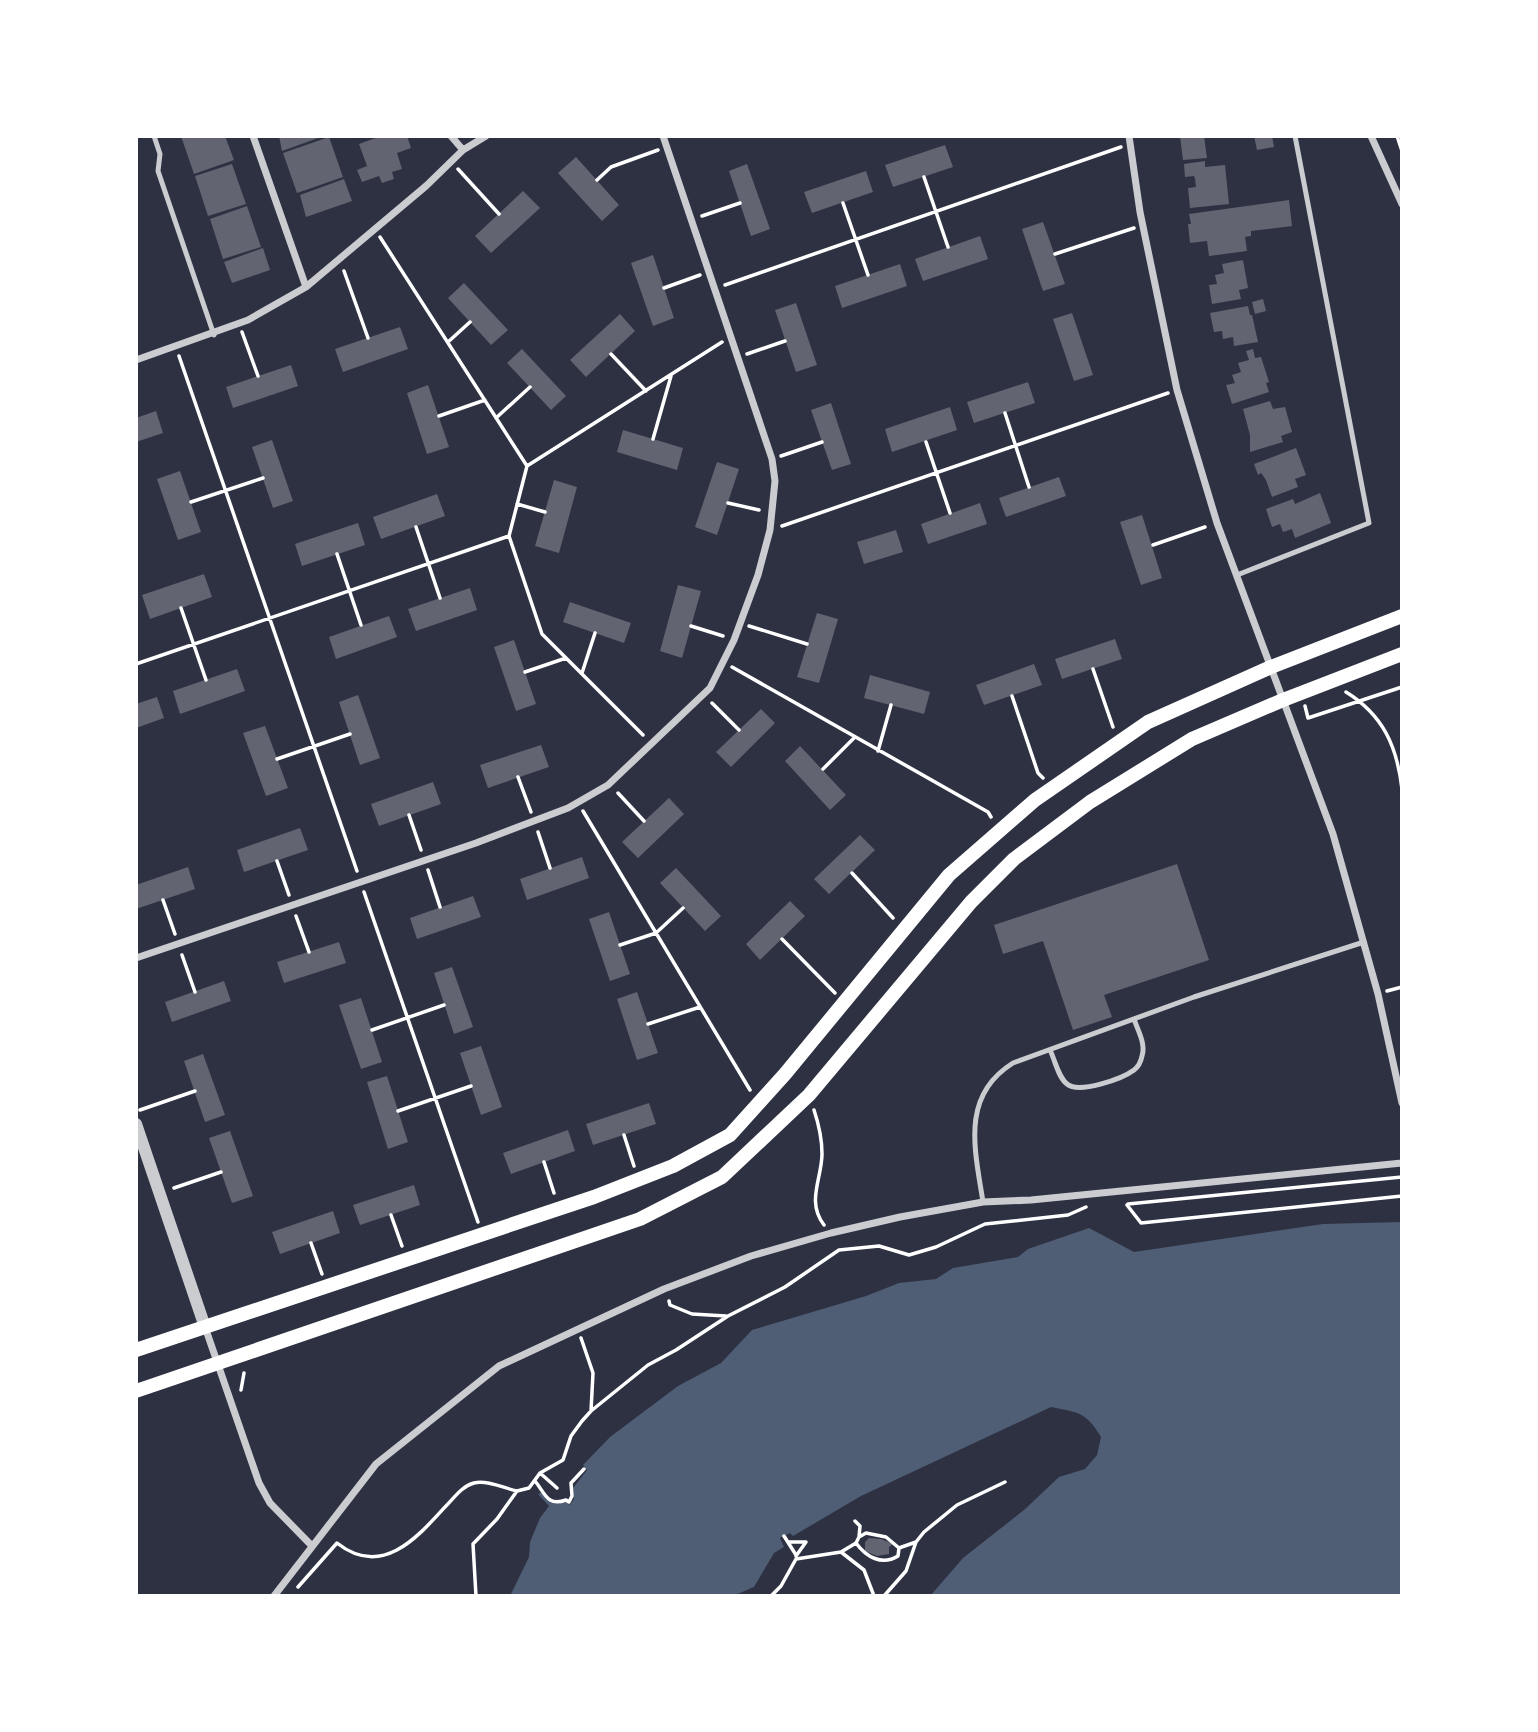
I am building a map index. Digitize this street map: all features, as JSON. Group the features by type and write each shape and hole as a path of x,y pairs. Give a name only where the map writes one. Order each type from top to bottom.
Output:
{"main road":[{"path":"136,1350 638,1180 673,1167 730,1135 949,876 1051,788 1148,722 1271,667 1402,617"},
{"path":"136,1391 640,1219 722,1177 809,1095 971,902 1014,859 1090,802 1192,739 1402,654"}],"street":[{"path":"253,136 306,287"},
{"path":"451,136 463,150"},
{"path":"136,360 214,335 306,287 463,150 486,136"},
{"path":"136,958 476,843 578,802 609,784 710,688 735,639 758,575 770,530 775,481 772,458 663,136"},
{"path":"1371,136 1402,204"},
{"path":"1129,140 1142,225 1177,390 1217,523 1333,834 1378,994 1402,1104"},
{"path":"136,1124 259,1483 270,1503 311,1545"},
{"path":"274,1595 376,1464 499,1366 664,1289 751,1256 831,1233 983,1202 1031,1200 1402,1163"}],"lane":[{"path":"154,136 160,155 158,171 214,335"},
{"path":"1237,575 1369,523 1294,136"},
{"path":"983,1202 974,1145 981,1100 989,1083 1013,1063 1134,1019 1364,942"},
{"path":"1050,1050 1063,1080 1075,1088 1086,1089 1132,1072 1142,1056 1143,1046 1134,1019"}],"path":[{"path":"1397,136 1402,151"},
{"path":"714,288 936,212 1129,140"},
{"path":"597,180 611,167 666,147"},
{"path":"451,162 499,214"},
{"path":"924,177 948,247"},
{"path":"691,220 740,203"},
{"path":"843,203 868,275"},
{"path":"1055,254 1142,225"},
{"path":"375,229 527,466"},
{"path":"340,259 368,338"},
{"path":"664,288 709,272"},
{"path":"448,342 470,322"},
{"path":"239,324 258,376"},
{"path":"651,744 542,634 509,536 527,466 731,337"},
{"path":"738,358 785,341"},
{"path":"176,347 482,1234"},
{"path":"611,354 646,391"},
{"path":"653,439 671,374"},
{"path":"496,418 530,387"},
{"path":"770,530 1177,390"},
{"path":"439,416 485,400"},
{"path":"1005,413 1029,487"},
{"path":"772,458 822,442"},
{"path":"926,442 950,513"},
{"path":"191,502 263,478"},
{"path":"728,503 772,513"},
{"path":"517,504 545,512"},
{"path":"1153,545 1217,523"},
{"path":"416,527 440,598"},
{"path":"136,664 509,536"},
{"path":"337,554 361,625"},
{"path":"181,608 206,680"},
{"path":"741,623 807,644"},
{"path":"691,626 735,639"},
{"path":"582,673 595,633"},
{"path":"525,673 566,658"},
{"path":"723,662 988,813 1002,829"},
{"path":"1093,669 1118,742"},
{"path":"1341,677 1345,692 1359,700 1384,729 1393,746 1402,789"},
{"path":"704,694 739,730"},
{"path":"1012,696 1038,773 1051,788"},
{"path":"878,751 891,705"},
{"path":"277,759 349,734"},
{"path":"823,769 855,737"},
{"path":"609,784 645,821"},
{"path":"578,802 758,1104"},
{"path":"852,873 904,929"},
{"path":"620,945 656,933 683,908"},
{"path":"782,939 844,1002"},
{"path":"372,1030 444,1005"},
{"path":"648,1024 700,1007"},
{"path":"398,1111 471,1086"},
{"path":"136,1112 195,1091"},
{"path":"809,1095 821,1132 822,1158 815,1203 821,1221 831,1233 839,1250"},
{"path":"624,1135 638,1180"},
{"path":"544,1162 559,1208"},
{"path":"160,1193 221,1172"},
{"path":"1402,1177 1127,1204 1142,1223 1402,1196"},
{"path":"292,1595 337,1543 360,1557 387,1555 419,1536 461,1490 475,1483 488,1483 517,1491 529,1488 540,1473 563,1460 570,1436 591,1411 648,1365 728,1316 785,1287 839,1250 879,1246 909,1255 936,1247 985,1224 1068,1215 1088,1206"},
{"path":"391,1215 407,1259"},
{"path":"311,1243 327,1287"},
{"path":"664,1289 670,1305 692,1314 728,1316"},
{"path":"578,1329 593,1373 591,1411"},
{"path":"244,1373 240,1387 244,1399"},
{"path":"536,1481 550,1501 569,1502 572,1496 571,1483 584,1469"},
{"path":"540,1473 557,1488"},
{"path":"884,1595 906,1571 916,1542 925,1532 950,1510 1005,1482"},
{"path":"476,1595 473,1544 497,1519 517,1491"},
{"path":"797,1557 841,1552 856,1543 860,1526 855,1521"},
{"path":"859,1537 866,1533 879,1534 899,1548"},
{"path":"784,1536 797,1557"},
{"path":"771,1595 781,1586 806,1542 788,1542"},
{"path":"899,1548 916,1542"},
{"path":"856,1543 866,1554 881,1560 894,1559 898,1556 899,1548"},
{"path":"841,1552 864,1570 874,1595"}],"water":[{"path":"1401,1222 1401,1595 931,1595 963,1558 1024,1510 1059,1477 1085,1469 1097,1455 1101,1437 1090,1422 1075,1412 1051,1407 861,1496 793,1536 790,1533 780,1538 784,1547 774,1553 754,1587 735,1595 510,1596 529,1557 530,1542 540,1518 549,1506 538,1494 543,1492 555,1503 567,1502 570,1505 574,1499 573,1488 587,1470 583,1465 610,1437 678,1386 721,1363 752,1330 866,1296 899,1283 936,1279 953,1268 1018,1257 1028,1249 1089,1228 1134,1252 1323,1224"}],"building":[{"path":"181,136 225,136 234,160 194,174"},
{"path":"279,136 321,136 321,137 282,151"},
{"path":"381,136 407,136 411,148 397,153 402,169 392,172 394,179 382,183 379,176 362,182 357,170 367,166 359,144"},
{"path":"1180,136 1204,136 1207,158 1183,160"},
{"path":"1254,136 1272,136 1274,147 1257,150"},
{"path":"329,137 343,177 297,193 283,153"},
{"path":"945,145 953,167 893,187 885,165"},
{"path":"576,157 619,205 602,221 558,173"},
{"path":"1205,161 1205,167 1225,165 1229,204 1190,208 1188,188 1196,187 1195,179 1194,176 1185,177 1184,164"},
{"path":"232,164 246,204 208,216 195,176"},
{"path":"747,164 770,229 751,236 729,171"},
{"path":"866,171 873,192 812,213 804,192"},
{"path":"344,179 352,201 306,217 300,195"},
{"path":"523,191 540,208 491,253 475,236"},
{"path":"1289,200 1292,226 1251,231 1251,236 1245,237 1247,251 1209,256 1207,241 1190,243 1189,214"},
{"path":"247,206 261,247 223,259 210,219"},
{"path":"1043,222 1065,284 1043,291 1022,229"},
{"path":"980,236 988,259 923,281 915,259"},
{"path":"263,248 270,270 232,283 224,262"},
{"path":"653,255 674,318 653,326 631,263"},
{"path":"1243,260 1248,288 1239,290 1241,299 1212,304 1209,285 1217,284 1215,275 1224,273 1222,264"},
{"path":"900,264 907,286 842,308 835,286"},
{"path":"464,283 508,330 491,345 448,298"},
{"path":"1263,299 1266,311 1255,314 1252,302"},
{"path":"796,303 817,365 796,372 775,310"},
{"path":"1248,306 1258,342 1234,346 1233,337 1223,339 1222,331 1214,332 1210,313"},
{"path":"1072,313 1093,375 1074,381 1053,319"},
{"path":"620,314 635,331 586,377 570,360"},
{"path":"400,327 408,349 343,372 335,349"},
{"path":"522,349 566,396 551,410 507,363"},
{"path":"1253,349 1255,358 1261,357 1269,382 1266,383 1269,392 1232,404 1226,385 1235,383 1232,375 1241,372 1238,363 1249,360 1246,351"},
{"path":"291,365 298,386 233,408 226,387"},
{"path":"1028,382 1035,403 974,423 967,402"},
{"path":"428,385 449,447 427,454 407,393"},
{"path":"1270,401 1273,409 1285,407 1292,432 1281,436 1283,442 1250,452 1250,435 1243,409"},
{"path":"831,403 851,464 832,470 811,410"},
{"path":"950,407 957,430 892,452 885,429"},
{"path":"156,411 163,433 136,442 136,418"},
{"path":"623,430 683,448 677,470 617,452"},
{"path":"272,440 293,501 273,508 252,447"},
{"path":"1296,448 1306,475 1295,479 1298,487 1272,497 1266,480 1261,473 1258,475 1254,464"},
{"path":"717,462 739,469 717,535 695,527"},
{"path":"180,471 201,532 178,540 157,479"},
{"path":"1059,477 1066,496 1006,517 999,498"},
{"path":"554,480 577,487 559,553 535,546"},
{"path":"1320,493 1331,523 1295,538 1292,529 1283,532 1280,524 1272,527 1266,509 1293,499 1295,504"},
{"path":"437,494 445,516 381,539 373,517"},
{"path":"980,503 987,524 928,544 921,524"},
{"path":"1142,515 1162,578 1141,585 1120,522"},
{"path":"358,523 365,545 302,566 295,544"},
{"path":"896,530 903,552 864,564 857,542"},
{"path":"204,574 212,597 150,619 142,595"},
{"path":"678,585 701,591 682,658 660,651"},
{"path":"470,588 477,610 416,631 408,609"},
{"path":"570,602 631,623 624,643 563,622"},
{"path":"817,613 838,619 819,683 797,677"},
{"path":"389,616 397,637 336,659 329,637"},
{"path":"1115,639 1122,659 1062,679 1055,659"},
{"path":"514,640 536,704 516,711 494,647"},
{"path":"1034,664 1042,685 984,705 976,685"},
{"path":"237,669 245,691 180,714 173,691"},
{"path":"870,675 930,692 924,714 864,698"},
{"path":"358,695 380,758 360,765 339,702"},
{"path":"157,697 164,718 136,728 136,704"},
{"path":"761,709 775,723 731,767 716,752"},
{"path":"265,726 288,788 266,796 243,733"},
{"path":"541,745 549,767 488,788 480,765"},
{"path":"800,746 846,795 830,810 785,761"},
{"path":"433,782 441,804 379,826 371,804"},
{"path":"669,798 684,814 638,858 622,842"},
{"path":"300,828 308,850 244,872 237,850"},
{"path":"860,835 875,850 829,894 814,879"},
{"path":"582,857 589,878 527,900 520,879"},
{"path":"1177,864 1209,960 1104,995 1112,1017 1073,1030 1043,941 1003,954 994,925"},
{"path":"188,867 195,889 136,909 136,885"},
{"path":"676,868 721,916 705,931 660,883"},
{"path":"473,896 481,917 417,939 410,918"},
{"path":"790,901 805,916 760,960 746,944"},
{"path":"609,912 630,974 610,981 589,919"},
{"path":"339,942 346,963 284,983 277,962"},
{"path":"452,967 473,1027 454,1034 434,973"},
{"path":"224,981 231,1001 172,1022 165,1002"},
{"path":"637,992 658,1053 637,1060 617,999"},
{"path":"361,998 382,1062 361,1069 339,1005"},
{"path":"481,1046 502,1107 481,1115 460,1053"},
{"path":"203,1054 225,1115 205,1122 184,1061"},
{"path":"387,1076 408,1142 388,1149 367,1082"},
{"path":"649,1103 656,1124 593,1145 586,1124"},
{"path":"568,1130 575,1151 511,1174 503,1153"},
{"path":"230,1131 253,1196 232,1203 209,1138"},
{"path":"414,1185 420,1205 360,1225 353,1205"},
{"path":"333,1211 340,1233 280,1254 272,1232"},
{"path":"869,1538 893,1544 889,1547 889,1554 877,1556 865,1551 865,1542"}]}
